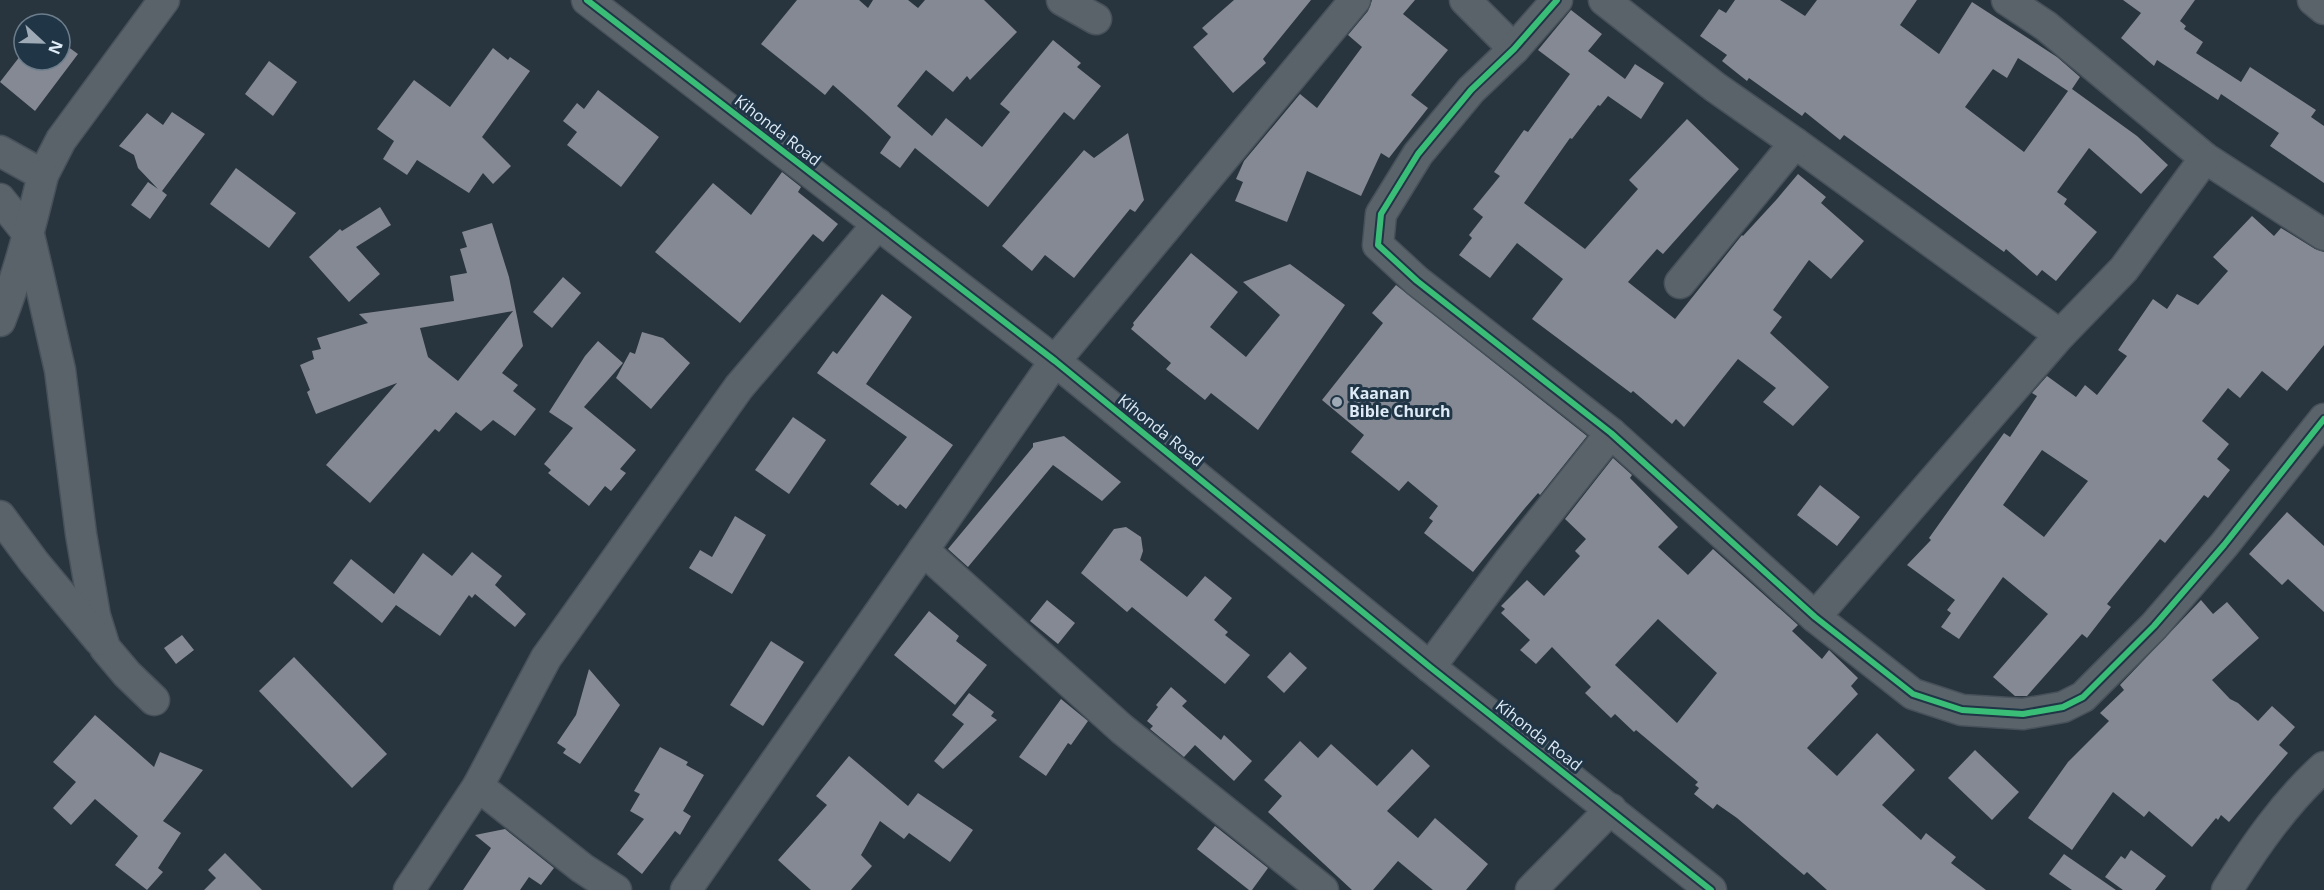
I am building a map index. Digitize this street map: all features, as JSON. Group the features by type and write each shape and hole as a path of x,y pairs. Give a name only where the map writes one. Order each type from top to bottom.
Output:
{"street":[{"path":"0,321 10,297 29,235 43,175 61,140 164,0"},
{"name":"Kihonda Road","path":"587,0 1055,361 1431,667 1710,890"},
{"path":"1062,0 1096,19"},
{"path":"687,890 1055,361 1355,0"},
{"path":"1465,0 1514,49"},
{"path":"1557,0 1514,49 1471,90 1418,154 1381,214 1378,245 1417,281 1611,433 1815,617 1913,694 1962,710 2023,714 2063,708 2083,697 2154,626 2224,545 2324,419"},
{"path":"1604,0 1715,87 2060,335"},
{"path":"2007,0 2046,26 2205,158 2324,235"},
{"path":"2313,0 2324,9"},
{"path":"1680,283 1795,143"},
{"path":"0,152 43,175"},
{"path":"1815,617 2060,335 2124,268 2205,158"},
{"path":"0,199 29,235 60,370 81,534 95,616 105,648"},
{"path":"410,890 478,786 553,648 739,387 878,224"},
{"path":"1431,667 1510,560 1611,433"},
{"path":"0,516 34,562 105,648 127,674 154,700"},
{"path":"923,550 1122,729 1323,890"},
{"path":"2227,890 2248,857 2300,788 2324,767"},
{"path":"478,786 582,868 616,890"},
{"path":"1531,890 1611,809"}],"building":[{"path":"797,0 859,0 868,8 873,0 908,0 918,8 925,0 984,0 1017,32 970,80 967,76 953,92 926,70 897,106 932,136 946,118 982,147 1010,112 1000,104 1053,40 1081,63 1077,67 1101,86 1074,120 1064,112 988,207 915,148 900,168 880,153 891,137 866,114 833,85 825,95 761,44"},
{"path":"1234,0 1311,0 1263,59 1266,63 1233,93 1193,47 1208,34 1202,28"},
{"path":"1372,0 1415,0 1403,14 1448,50 1411,95 1428,108 1389,158 1381,153 1361,196 1307,171 1287,222 1235,201 1243,182 1236,179 1244,161 1300,94 1317,108 1362,47 1348,35 1368,11"},
{"path":"1735,0 1780,0 1805,16 1817,0 1917,0 1900,25 1939,54 1972,2 2057,57 2080,77 2072,89 2137,136 2168,165 2141,194 2089,148 2057,192 2067,199 2064,204 2097,232 2056,281 2042,270 2037,276 2006,249 2004,252 1844,135 1840,140 1805,112 1802,116 1749,78 1747,81 1722,61 1727,55 1700,36 1719,9 1726,13","holes":["2018,58 2068,91 2024,152 1965,107 1993,69 2007,78"]},
{"path":"2123,0 2195,0 2180,21 2186,26 2184,29 2203,42 2196,53 2241,82 2250,67 2316,110 2311,117 2324,126 2324,183 2270,146 2279,133 2221,94 2218,100 2157,60 2154,66 2121,38 2141,13"},
{"path":"1571,10 1602,34 1588,51 1625,79 1635,64 1664,83 1641,119 1608,96 1600,106 1598,105 1572,139 1570,138 1524,203 1585,249 1638,189 1629,180 1687,119 1739,169 1663,254 1657,249 1628,282 1675,319 1742,235 1798,174 1826,197 1821,203 1864,241 1831,279 1809,260 1773,310 1782,317 1770,333 1829,387 1793,426 1763,402 1776,388 1738,359 1684,427 1676,419 1672,424 1633,391 1631,393 1532,319 1563,279 1517,243 1490,278 1459,255 1472,238 1469,235 1483,217 1473,209 1500,176 1494,172 1524,130 1528,132 1570,74 1538,50"},
{"path":"493,48 508,60 510,57 530,71 482,137 511,166 493,184 483,173 469,193 417,160 407,175 383,159 394,141 377,129 414,80 450,107"},
{"path":"72,50 78,54 72,62"},
{"path":"269,61 297,82 273,116 245,94"},
{"path":"12,66 12,72 64,72 35,111 0,82"},
{"path":"598,90 659,137 621,187 567,145 577,132 563,121 577,103 584,109"},
{"path":"172,112 205,134 162,191 167,195 150,219 131,205 148,182 158,189 138,168 134,155 119,146 147,113 163,125"},
{"path":"1128,133 1144,200 1135,212 1130,209 1074,278 1045,255 1032,271 1002,246 1084,150 1094,158"},
{"path":"236,168 296,213 269,248 210,204"},
{"path":"782,172 801,187 798,192 838,224 823,242 813,234 740,323 655,252 713,183 751,215"},
{"path":"380,207 391,225 356,247 380,274 349,302 309,257 340,229 342,231"},
{"path":"2252,216 2274,236 2281,228 2324,252 2324,345 2287,391 2262,371 2240,398 2228,388 2202,421 2229,444 2217,459 2230,470 2208,498 2204,495 2165,543 2160,539 2107,604 2111,607 2087,638 2082,634 2027,696 2015,696 1993,677 2048,614 2003,577 1959,639 1941,627 1951,613 1947,610 1955,600 1907,565 1931,540 1929,538 2004,433 2010,437 2037,396 2032,393 2047,376 2076,397 2085,385 2097,395 2127,356 2118,350 2153,299 2167,309 2177,294 2198,305 2228,271 2213,257","holes":["2042,450 2088,481 2044,537 2003,505"]},
{"path":"492,223 509,277 523,346 502,373 518,385 513,391 536,409 515,436 493,420 481,431 456,412 439,432 435,429 370,503 326,465 397,383 316,414 300,365 314,359 312,351 321,349 317,338 368,323 359,314 454,301 450,276 467,273 460,249 467,247 462,232","holes":["513,311 458,381 428,357 420,328"]},
{"path":"1191,253 1238,292 1210,327 1246,357 1280,315 1243,282 1290,264 1345,305 1258,430 1211,393 1205,400 1166,369 1171,363 1131,329 1133,323"},
{"path":"563,277 581,293 552,328 533,312"},
{"path":"1396,285 1587,436 1540,495 1538,493 1473,572 1424,533 1433,521 1429,518 1438,506 1408,481 1399,491 1351,452 1364,435 1322,400 1383,323 1372,313"},
{"path":"882,294 912,317 866,384 953,445 906,509 900,504 898,506 870,484 907,437 817,373 833,351 837,354"},
{"path":"642,332 663,338 690,363 651,409 616,378 630,352 635,354"},
{"path":"598,341 623,363 584,407 636,450 620,469 626,473 611,491 605,486 589,506 548,473 551,470 544,464 573,428 549,412 585,356"},
{"path":"793,417 826,440 789,494 755,470"},
{"path":"1064,436 1121,482 1102,501 1053,465 968,567 948,549 1033,447 1033,443"},
{"path":"1613,458 1632,475 1630,478 1678,527 1658,547 1688,575 1713,549 1798,625 1792,631 1822,659 1829,650 1858,678 1851,686 1858,694 1807,748 1837,776 1877,733 1915,770 1882,805 1921,840 1926,833 1956,857 1951,863 1986,890 1827,890 1807,872 1804,875 1737,818 1717,804 1713,809 1694,794 1699,788 1695,785 1698,782 1636,730 1634,732 1615,714 1611,718 1585,693 1591,687 1552,647 1536,664 1520,650 1530,640 1501,613 1505,609 1501,606 1527,580 1544,596 1580,556 1575,551 1586,539 1565,519","holes":["1658,619 1717,673 1677,723 1615,665"]},
{"path":"1820,485 1860,517 1837,546 1797,515"},
{"path":"2287,512 2324,546 2324,612 2288,579 2282,585 2249,554"},
{"path":"735,516 766,535 732,594 689,568 700,550 712,557"},
{"path":"1126,527 1141,537 1143,551 1140,560 1187,597 1205,576 1232,598 1214,620 1228,632 1225,635 1250,655 1225,684 1132,607 1127,612 1081,573 1114,529"},
{"path":"472,552 502,576 495,585 526,614 515,627 475,594 472,598 469,595 440,636 396,605 382,623 333,583 351,559 394,594 423,553 452,576"},
{"path":"1047,600 1075,623 1058,644 1030,621"},
{"path":"2201,600 2213,614 2227,602 2259,638 2212,680 2230,699 2258,721 2272,706 2295,727 2279,745 2288,753 2229,822 2221,815 2218,820 2216,818 2192,847 2149,811 2144,817 2113,792 2072,850 2028,818 2068,762 2109,721 2100,713 2124,690 2120,685"},
{"path":"929,611 959,636 956,641 987,665 955,705 894,655"},
{"path":"182,635 194,650 176,664 164,648"},
{"path":"771,641 804,662 763,726 730,705"},
{"path":"1290,652 1307,668 1284,693 1267,677"},
{"path":"294,657 387,754 352,788 259,691"},
{"path":"589,669 620,705 580,764 563,753 566,749 557,743 576,715"},
{"path":"1171,687 1187,701 1182,706 1221,740 1224,735 1252,761 1234,781 1195,745 1184,757 1150,729 1153,726 1147,721 1158,707 1156,705"},
{"path":"969,693 994,712 991,716 997,720 943,769 934,761 964,724 952,715"},
{"path":"1061,699 1088,721 1071,745 1068,743 1046,776 1019,757"},
{"path":"95,715 154,767 160,752 203,770 163,821 181,833 158,868 163,872 147,890 115,865 138,836 95,799 71,825 53,808 76,782 53,762"},
{"path":"1300,741 1318,758 1331,744 1377,786 1412,749 1430,766 1387,811 1418,838 1435,818 1488,864 1466,890 1433,890 1398,861 1373,890 1352,890 1268,812 1282,796 1264,780"},
{"path":"660,747 688,762 686,765 704,775 683,811 691,816 680,835 675,831 642,874 617,854 644,819 630,811 640,794 634,791"},
{"path":"1975,750 2019,792 1992,820 1948,778"},
{"path":"849,756 908,806 918,793 973,830 950,862 909,833 904,839 880,821 861,855 872,866 851,890 811,890 778,860 827,805 816,796"},
{"path":"1215,826 1268,868 1252,890 1197,849"},
{"path":"505,829 554,868 541,885 529,877 520,890 463,890 491,848 475,835"},
{"path":"2131,850 2166,876 2155,890 2123,890 2105,877 2121,856 2125,859"},
{"path":"225,853 262,890 204,890 216,878 208,870"},
{"path":"2064,854 2116,890 2072,890 2049,874"}],"cycle path":[{"path":"587,0 1055,361 1430,667 1711,890"},
{"path":"1557,0 1514,49 1471,90 1418,154 1381,214 1378,245 1417,281 1611,433 1815,617 1913,694 1962,710 2023,714 2063,707 2083,697 2154,626 2224,545 2324,419"}],"place":[{"name":"Kaanan Bible Church","path":"1337,402"}]}
